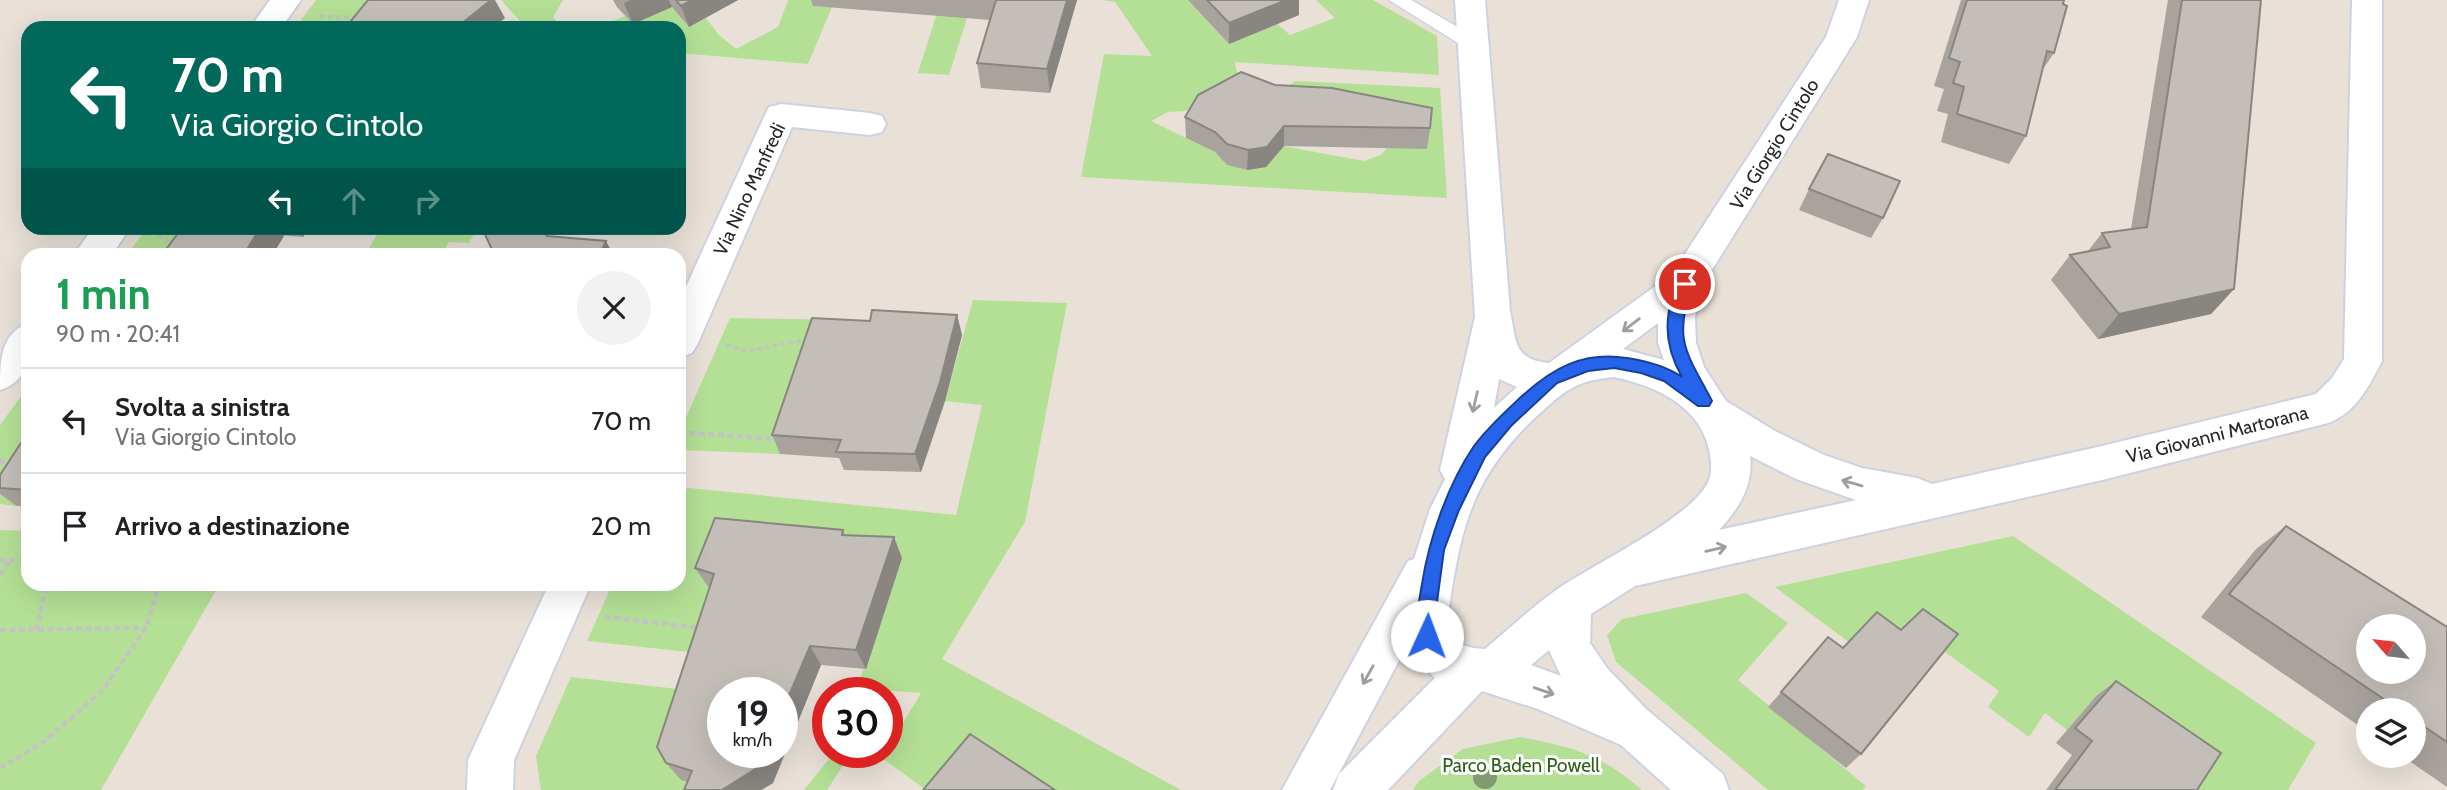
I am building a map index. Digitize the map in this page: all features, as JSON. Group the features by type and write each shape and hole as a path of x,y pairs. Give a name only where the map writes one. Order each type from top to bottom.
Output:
{"street":[{"path":"270,21 286,0"},
{"path":"1470,0 1492,311 1500,356 1506,363 1530,377 1557,376 1586,365 1600,363 1642,366 1669,376 1750,438 1789,459 1843,481 1880,491 1944,498"},
{"name":"Via Giorgio Cintolo","path":"1476,670 1497,667 1572,603 1701,521 1723,493 1729,482 1732,459 1726,435 1686,370 1674,336 1675,312 1685,284 1841,37 1854,0"},
{"name":"Via Giovanni Martorana","path":"1626,569 2102,463 2328,407 2346,389 2363,362 2367,0"},
{"name":"Via Nino Manfredi","path":"686,327 781,115 870,124"},
{"name":"Via Giorgio Cintolo","path":"1450,509 1479,452 1505,421 1557,376 1613,339 1685,284"},
{"path":"1305,790 1436,550 1450,509 1478,391 1492,311"},
{"path":"0,375 21,347"},
{"path":"1436,550 1425,624 1432,646 1450,663 1546,691 1640,734"},
{"path":"490,790 492,760 584,600"},
{"path":"1572,603 1568,620 1568,644 1583,671 1640,734 1706,790"},
{"path":"1356,790 1476,670"}],"lane":[{"path":"1398,0 1473,44"}],"path":[{"path":"316,16 350,18 356,21"},
{"path":"159,235 165,240 178,240"},
{"path":"718,343 747,351 820,337"},
{"path":"686,432 785,440"},
{"path":"0,459 5,468 16,471"},
{"path":"0,560 21,560"},
{"path":"0,575 10,560"},
{"path":"36,630 45,591"},
{"path":"0,768 41,744 102,691 146,628 157,591"},
{"path":"584,600 703,628"},
{"path":"0,630 146,628"}],"green space":[{"path":"316,0 388,0 390,21 300,21"},
{"path":"501,0 563,0 553,17 556,21 520,21"},
{"path":"788,0 835,0 808,64 686,54 686,23 689,27 706,18 719,35 736,49 778,27"},
{"path":"941,0 967,18 949,75 918,73"},
{"path":"1102,0 1188,0 1229,44 1277,24 1290,35 1335,18 1316,0 1373,0 1437,36 1439,75 1235,62 1238,79 1185,111 1168,112 1151,121 1215,152 1227,165 1247,170 1266,167 1283,146 1364,161 1381,155 1391,143 1278,94 1295,81 1440,88 1447,198 1081,177 1104,54 1152,56 1115,2"},
{"path":"672,7 684,21 640,21"},
{"path":"625,16 630,21 613,21"},
{"path":"142,235 211,235 200,248 132,248"},
{"path":"377,235 473,235 469,243 449,242 446,248 369,248"},
{"path":"973,300 1067,303 1025,522 942,659 1181,790 1033,790 977,753 948,790 926,790 896,768 903,768 903,723 921,693 903,692 903,677 861,677 902,558 882,557 875,575 849,572 852,551 727,540 709,588 727,595 716,630 787,638 779,662 587,641 609,591 686,591 686,488 956,515 982,405 945,401"},
{"path":"730,318 865,320 878,329 785,440 780,454 686,450 686,417"},
{"path":"21,396 21,499 17,506 0,504 0,425"},
{"path":"0,530 21,531 21,591 216,591 101,790 0,790"},
{"path":"2013,536 2316,743 2288,790 2183,790 2096,696 2067,730 2045,713 2029,737 1988,707 1999,691 1942,650 1850,643 1775,587"},
{"path":"1746,593 1788,623 1738,680 1866,786 1863,790 1768,790 1616,662 1607,635 1622,619"},
{"path":"571,677 696,691 706,790 541,790 536,756"},
{"name":"Parco Baden Powell","path":"1520,737 1555,744 1599,760 1642,790 1413,790 1419,781 1463,749"},
{"path":"822,768 841,768 827,790 804,790"}],"building":[{"path":"368,0 491,0 465,21 351,21"},
{"path":"676,0 692,0 681,6"},
{"path":"996,0 1067,0 1047,69 977,63"},
{"path":"1207,0 1286,0 1229,23"},
{"path":"1967,0 2064,0 2063,4 2067,6 2054,53 2047,51 2026,136 1957,114 1964,87 1953,83 1960,62 1949,58"},
{"path":"2182,0 2261,0 2234,289 2119,314 2070,255 2110,247 2102,233 2147,227"},
{"path":"1241,72 1275,85 1332,88 1432,108 1430,128 1284,126 1267,147 1248,150 1227,144 1215,132 1185,117 1198,95"},
{"path":"1828,154 1900,181 1883,218 1809,189"},
{"path":"177,235 256,235 248,248 167,248"},
{"path":"485,235 546,235 606,241 603,248 491,248"},
{"path":"872,310 957,315 940,382 915,454 836,452 841,440 772,435 812,318 870,321"},
{"path":"21,443 21,490 0,488 0,475"},
{"path":"715,518 843,530 842,535 894,537 856,650 810,646 797,677 707,677 707,768 757,768 722,790 684,790 692,771 666,763 657,747 714,574 695,568"},
{"path":"2286,526 2447,627 2447,742 2426,728 2426,698 2382,698 2362,684 2426,684 2426,614 2356,614 2356,680 2229,594"},
{"path":"1923,609 1958,634 1861,754 1781,692 1828,637 1843,648 1877,612 1901,630"},
{"path":"2116,681 2221,753 2197,790 2055,790 2092,741 2075,728"},
{"path":"970,734 1055,790 923,790"}],"route":[{"path":"1427,636 1425,624 1436,550 1450,509 1479,452 1505,421 1552,379 1586,365 1614,362 1642,366 1669,376 1704,401 1686,370 1674,336 1675,312 1685,284"}]}
